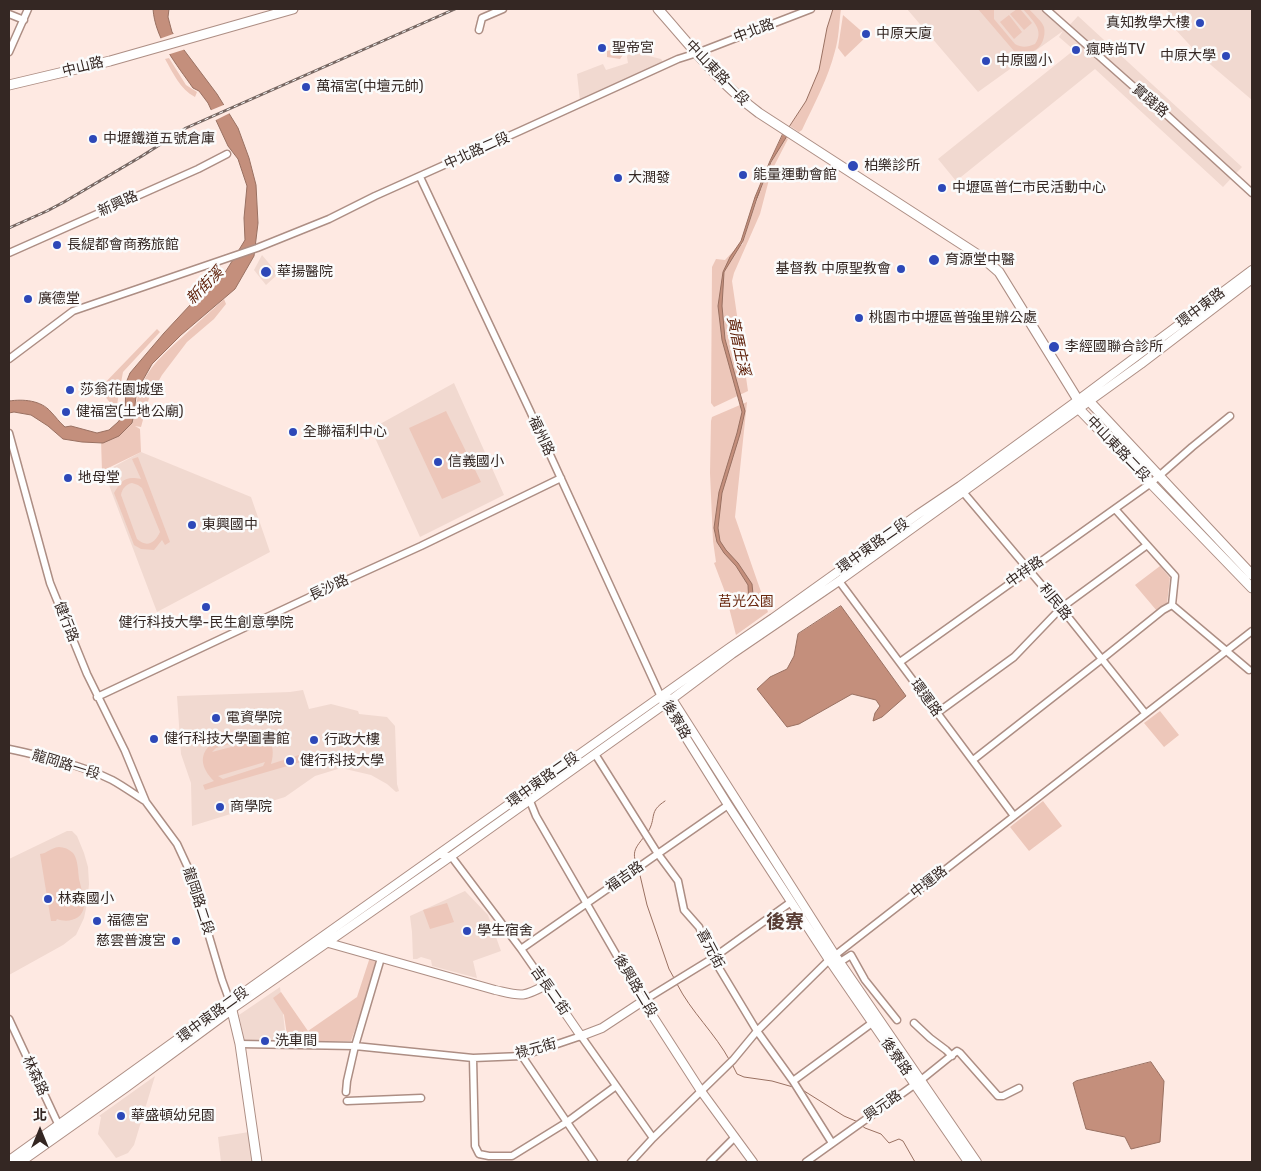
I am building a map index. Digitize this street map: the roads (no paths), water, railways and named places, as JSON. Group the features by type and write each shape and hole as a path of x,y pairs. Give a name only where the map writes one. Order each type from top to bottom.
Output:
{"main road":[{"name":"中山路","path":"9,84 110,61 293,9"},
{"name":"中山東路一段","path":"656,10 688,42 726,85 759,114 906,207 983,258 999,272 1079,404"},
{"name":"中山東路二段","path":"1079,404 1090,402 1252,575"},
{"name":"中山東路二段","path":"1079,404 1151,483 1252,588"},
{"path":"231,1005 240,1044 257,1162"},
{"name":"環中東路二段","path":"9,1161 126,1087 231,1005"},
{"name":"環中東路二段","path":"20,1162 61,1129"}],"street":[{"path":"9,52 28,9"},
{"path":"479,30 482,18 503,9"},
{"name":"中北路","path":"697,53 811,9"},
{"name":"實踐路","path":"1046,9 1158,107 1252,193"},
{"path":"9,14 24,20"},
{"name":"中北路二段","path":"9,359 74,310 257,248 329,219 374,196 520,132 678,59 697,53"},
{"name":"新興路","path":"9,253 198,169 226,154"},
{"name":"福州路","path":"420,177 663,700"},
{"name":"環中東路","path":"1079,404 1252,270"},
{"name":"環中東路","path":"1090,402 1252,279"},
{"name":"環中東路二段","path":"231,1005 439,855 663,700 672,699 732,654 839,581 963,492 1079,404"},
{"name":"環中東路二段","path":"322,941 451,856 530,801 595,754 728,648 1079,404"},
{"name":"中祥路","path":"900,662 1151,483 1230,416"},
{"name":"健行路","path":"9,433 50,583 87,674 125,751 146,802"},
{"name":"長沙路","path":"98,697 430,542 561,478"},
{"name":"利民路","path":"963,492 1061,608 1145,713"},
{"path":"1115,509 1175,576 1172,605"},
{"path":"937,713 1014,657 1061,608 1147,545"},
{"name":"環運路","path":"839,581 1014,816"},
{"path":"1172,605 1249,670"},
{"path":"973,760 1163,610 1172,605"},
{"name":"中運路","path":"631,1162 652,1138 733,1060 757,1031 832,957 1252,631"},
{"name":"後寮路","path":"672,699 872,1023 978,1162"},
{"name":"後寮路","path":"663,700 791,902 832,957"},
{"name":"龍岡路一段","path":"9,748 78,766 113,780 146,802"},
{"name":"喜元街","path":"595,754 658,854 678,882 684,910 699,927 713,958 757,1031 793,1081 832,1143"},
{"name":"後興路二段","path":"530,801 536,816 643,1001 701,1091 753,1162"},
{"name":"龍岡路二段","path":"146,802 177,844 190,872 231,1005"},
{"name":"福吉路","path":"521,949 728,805"},
{"path":"439,855 451,856"},
{"name":"吉長二街","path":"451,856 521,949 652,1138"},
{"name":"祿元街","path":"240,1044 355,1046 473,1058 522,1056 602,1028 713,958 791,902"},
{"path":"322,941 519,996 531,993 546,985"},
{"path":"837,965 851,955 865,980 897,1020"},
{"path":"346,1092 355,1046 381,958"},
{"name":"後寮路","path":"837,965 918,1082 968,1162"},
{"name":"林森路","path":"9,1018 61,1129"},
{"path":"793,1081 872,1023"},
{"path":"914,1024 952,1056"},
{"name":"興元路","path":"806,1162 918,1082 957,1051 998,1096 1003,1096 1019,1088"},
{"path":"522,1056 594,1162"},
{"path":"473,1058 476,1146 479,1154 489,1156 512,1156 567,1122 616,1086"},
{"path":"347,1101 421,1098"},
{"path":"710,1162 735,1137"}],"waterway":[{"name":"黃厝庄溪","path":"789,127 806,101 819,70 827,28 833,9"},
{"name":"黃厝庄溪","path":"764,182 768,169"},
{"name":"黃厝庄溪","path":"757,198 760,190"},
{"path":"648,832 656,808 665,801"},
{"path":"637,865 634,853 644,837"},
{"path":"639,871 647,905 669,969 674,978"},
{"path":"677,984 730,1061"},
{"path":"732,1064 737,1074 744,1077 772,1081 793,1087"},
{"path":"801,1089 844,1116 858,1122"},
{"path":"861,1125 881,1134 889,1143 899,1139 903,1141 915,1162"}],"railway":[{"path":"9,228 64,202 186,128 455,9"}],"place":[{"name":"真知教學大樓","path":"1200,23"},
{"name":"中原天廈","path":"866,34"},
{"name":"聖帝宮","path":"602,48"},
{"name":"瘋時尚TV","path":"1076,50"},
{"name":"中原大學","path":"1226,56"},
{"name":"中原國小","path":"986,61"},
{"name":"萬福宮(中壇元帥)","path":"306,87"},
{"name":"中壢鐵道五號倉庫","path":"93,139"},
{"name":"柏樂診所","path":"853,166"},
{"name":"能量運動會館","path":"743,175"},
{"name":"大潤發","path":"618,178"},
{"name":"中壢區普仁市民活動中心","path":"942,188"},
{"name":"長緹都會商務旅館","path":"57,245"},
{"name":"育源堂中醫","path":"934,260"},
{"name":"基督教 中原聖教會","path":"901,269"},
{"name":"華揚醫院","path":"266,272"},
{"name":"廣德堂","path":"28,299"},
{"name":"桃園市中壢區普強里辦公處","path":"859,318"},
{"name":"李經國聯合診所","path":"1054,347"},
{"name":"莎翁花園城堡","path":"70,390"},
{"name":"健福宮(土地公廟)","path":"66,412"},
{"name":"全聯福利中心","path":"293,432"},
{"name":"信義國小","path":"438,462"},
{"name":"地母堂","path":"68,478"},
{"name":"東興國中","path":"192,525"},
{"name":"健行科技大學-民生創意學院","path":"206,607"},
{"name":"電資學院","path":"216,718"},
{"name":"健行科技大學圖書館","path":"154,739"},
{"name":"行政大樓","path":"314,740"},
{"name":"健行科技大學","path":"290,761"},
{"name":"商學院","path":"220,807"},
{"name":"林森國小","path":"48,899"},
{"name":"福德宮","path":"97,921"},
{"name":"學生宿舍","path":"467,931"},
{"name":"慈雲普渡宮","path":"176,941"},
{"name":"洗車間","path":"265,1041"},
{"name":"華盛頓幼兒園","path":"121,1116"}],"district":[{"name":"後寮","path":"785,923"}],"water label":[{"name":"新街溪","path":"205,286"}],"park label":[{"name":"莒光公園","path":"746,602"}]}
